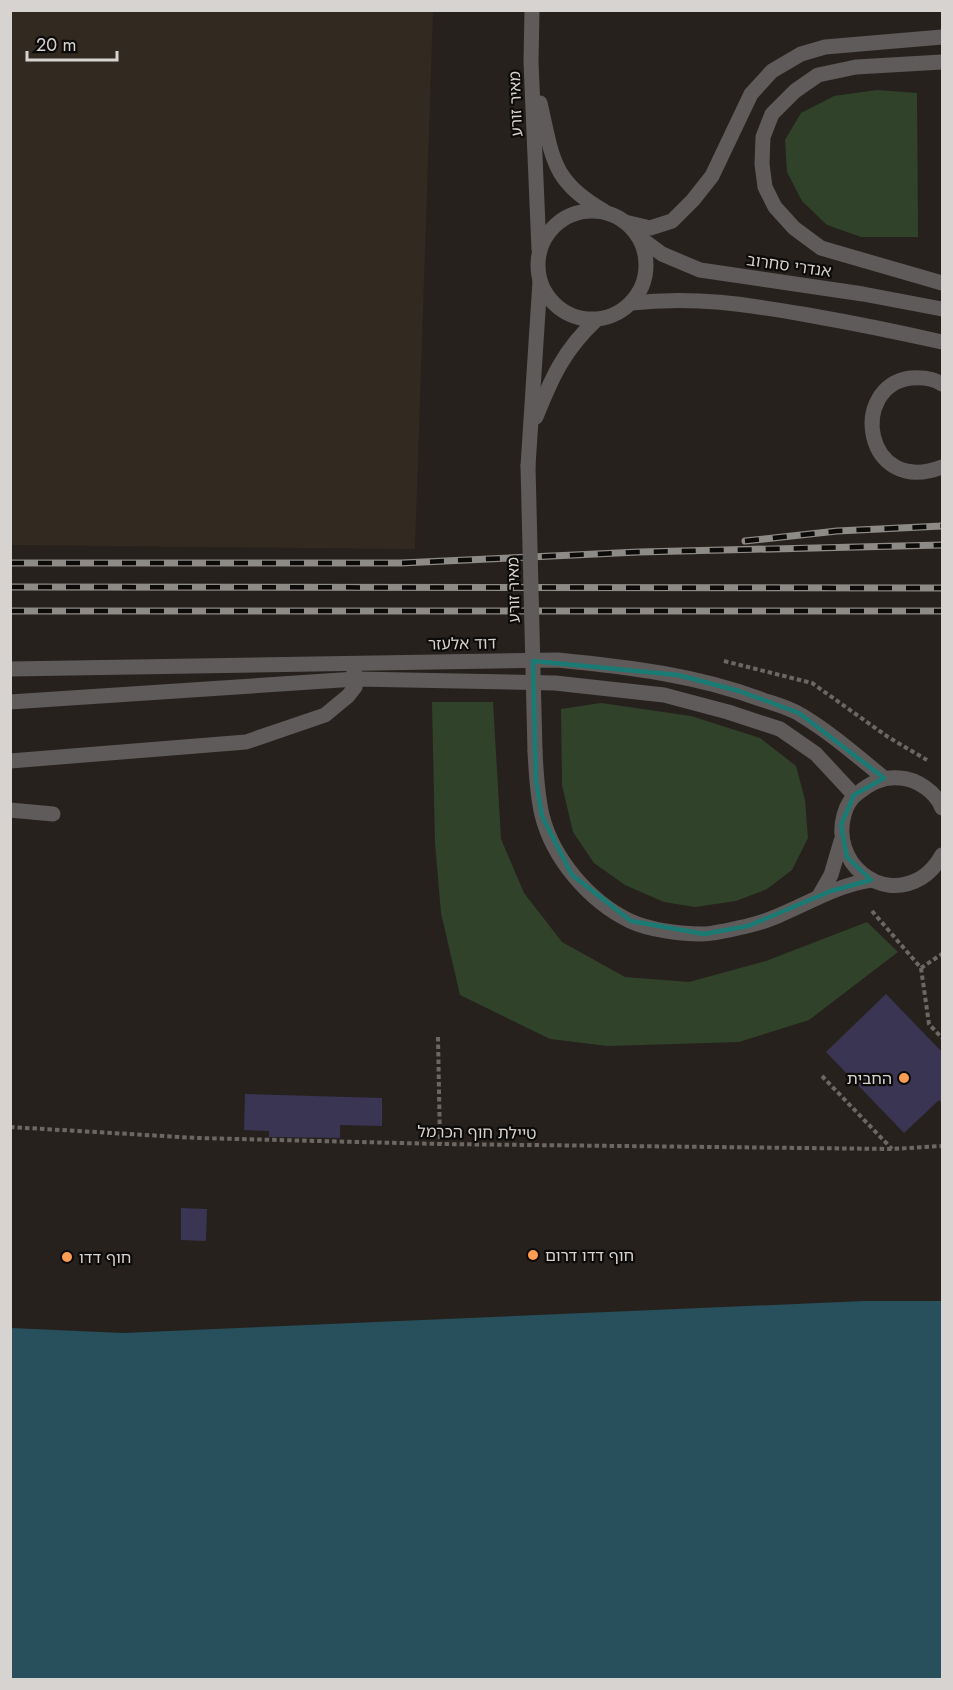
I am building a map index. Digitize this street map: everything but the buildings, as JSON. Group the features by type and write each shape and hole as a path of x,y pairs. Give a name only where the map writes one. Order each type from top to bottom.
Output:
{"street":[{"name":"מאיר זורע","path":"532,10 531,62 540,253"},
{"path":"625,222 637,236 645,252 646,271 641,288 631,303 615,314 596,320 581,318 561,309 546,293 540,279 540,253 546,237 558,224 573,214 591,211 651,228 672,221 712,176 751,94 772,71 801,54 825,46 942,37"},
{"name":"מאיר זורע","path":"531,62 553,160 565,182 583,200 608,214"},
{"path":"942,62 856,67 818,75 795,90 772,114 764,137 762,164 765,187 776,207 794,228 821,248 942,283"},
{"name":"אנדרי סחרוב","path":"637,236 662,254 700,270 863,294 942,309"},
{"name":"מאיר זורע","path":"540,279 528,466 535,751 536,781 542,816 556,851 572,875 601,902 631,921 668,931 704,934 748,926 786,913 819,896"},
{"path":"631,303 674,299 740,303 874,327 942,342"},
{"name":"מאיר זורע","path":"531,428 562,359 577,338 596,320"},
{"path":"942,384 936,380 921,377 906,379 892,386 879,401 872,420 872,434 877,447 885,459 898,468 913,473 928,473 942,467"},
{"name":"דוד אלעזר","path":"10,669 558,660 678,675 740,691 799,713 838,740 884,778"},
{"path":"10,761 246,742 325,715 348,696 355,687 356,679 352,668 335,663"},
{"path":"10,702 356,679 555,683 664,695 780,729 816,754 854,795"},
{"path":"942,806 917,782 901,778 884,778 868,784 854,795 845,809 841,825 842,841 847,857 857,870 871,880 887,885 904,884 921,879 934,868 942,855"},
{"path":"10,810 53,814"},
{"path":"819,896 831,875 842,841"},
{"path":"819,896 846,885 871,880"}],"path":[{"path":"872,911 921,968 929,1024 942,1038"},
{"path":"921,968 942,954"},
{"path":"438,1037 440,1144"},
{"path":"822,1076 892,1149"},
{"name":"טיילת חוף הכרמל","path":"10,1126 197,1138 440,1144 892,1149 942,1146"}],"highlighted area":[{"path":"533,661 678,675 739,691 799,713 884,778 854,795 841,825 847,857 871,880 831,891 748,926 704,934 631,921 572,875 542,816 536,781"}],"shaded area":[{"path":"11,10 433,11 415,549 11,545"}],"green space":[{"path":"877,90 917,93 918,237 861,237 827,225 802,201 787,172 785,140 801,113 834,96"},
{"path":"432,702 493,702 501,839 524,893 562,942 625,977 689,982 766,961 867,922 898,952 809,1020 739,1042 608,1046 550,1039 460,995 441,913 435,843"},
{"path":"601,703 691,716 760,738 796,766 805,800 808,838 792,870 767,889 736,901 695,907 664,902 625,885 594,863 573,832 562,785 561,709"}],"water":[{"path":"864,1301 942,1301 942,1679 11,1679 11,1328 123,1333"}],"railway":[{"path":"745,541 837,531 942,526"},
{"path":"10,563 401,563 639,552 942,545"},
{"path":"10,587 942,588"},
{"path":"10,611 942,611"}],"place":[{"name":"החבית","path":"904,1078"},
{"name":"חוף דדו דרום","path":"533,1255"},
{"name":"חוף דדו","path":"67,1257"}]}
